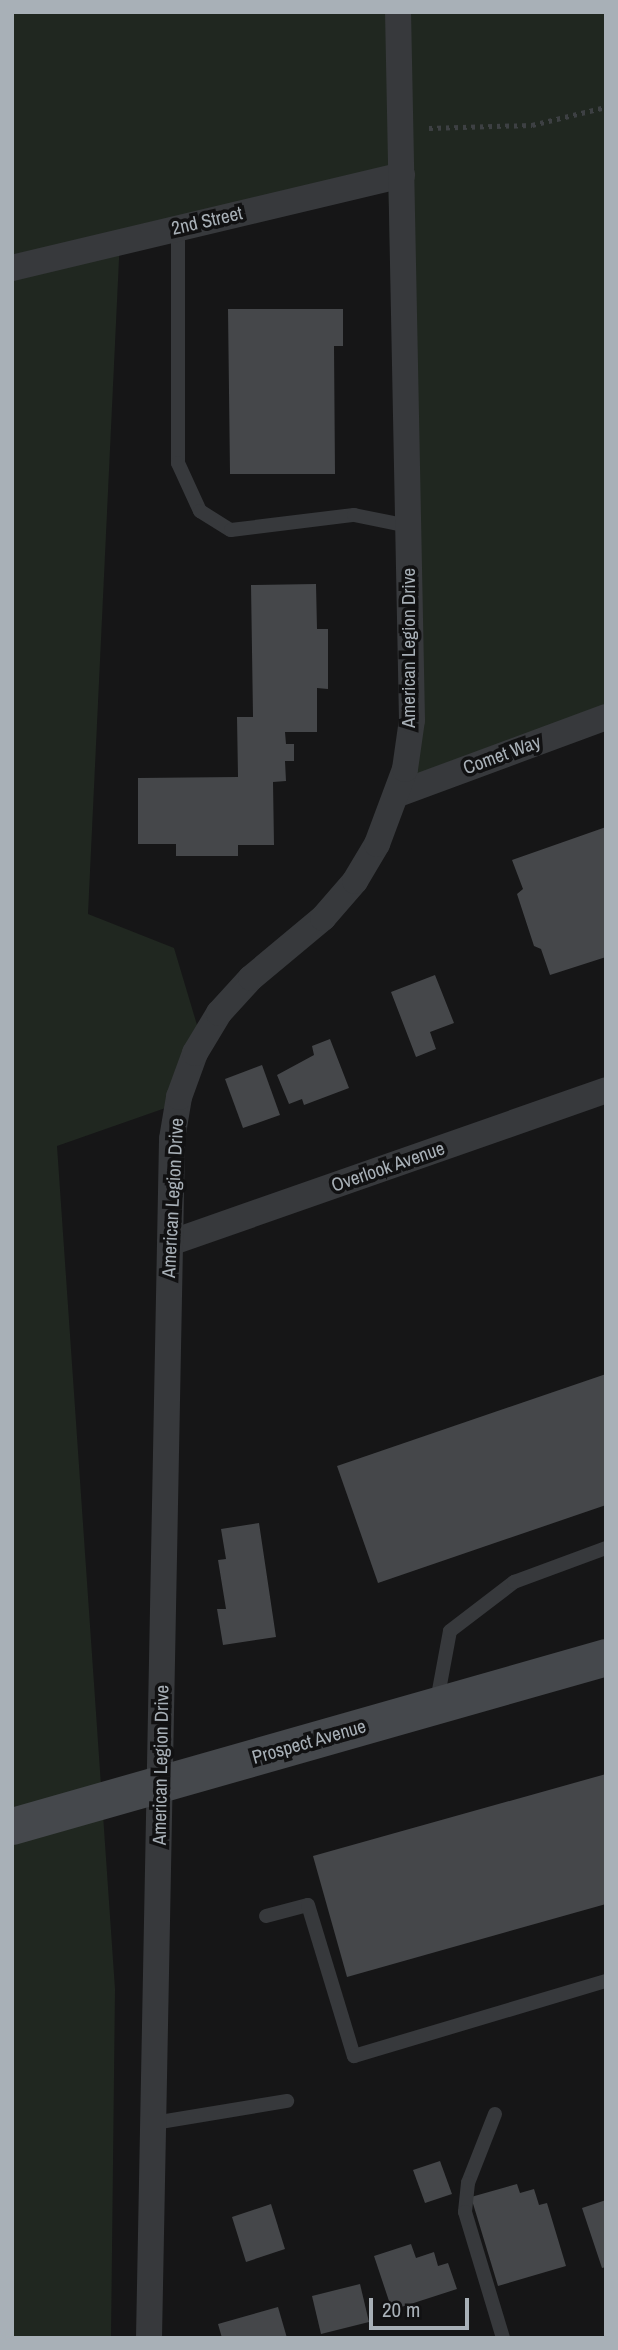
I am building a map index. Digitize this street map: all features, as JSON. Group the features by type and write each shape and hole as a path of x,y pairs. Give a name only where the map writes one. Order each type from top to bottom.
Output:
{"street":[{"name":"American Legion Drive","path":"149,2338 172,1139 179,1097 195,1053 219,1013 251,978 323,918 355,881 377,844 398,794 412,720 398,12"},
{"name":"2nd Street","path":"12,268 401,175"},
{"name":"Comet Way","path":"398,794 606,717"},
{"name":"Overlook Avenue","path":"170,1243 606,1090"},
{"name":"Prospect Avenue","path":"12,1826 606,1657"}],"lane":[{"path":"178,228 178,463 200,511 231,530 354,515 408,526"},
{"path":"436,1706 450,1631 514,1582 606,1548"},
{"path":"265,1916 308,1905 354,2056 606,1981"},
{"path":"154,2123 287,2101"},
{"path":"495,2114 468,2183 465,2213 503,2338"}],"path":[{"path":"400,126 461,131 532,125 606,107"}],"shaded area":[{"path":"12,12 606,12 606,709 404,784 388,172 120,238 88,914 174,948 200,1035 174,1105 57,1146 115,1989 111,2338 12,2338"}],"building":[{"path":"228,309 343,309 343,346 334,346 335,474 230,474"},
{"path":"316,584 317,629 328,629 328,689 317,688 317,732 285,732 286,744 294,744 294,761 285,761 286,781 273,782 274,845 238,845 238,856 176,856 176,844 138,844 138,778 238,777 237,717 253,717 251,585"},
{"path":"606,827 606,957 550,975 541,949 534,946 517,894 523,889 512,860"},
{"path":"435,975 454,1023 430,1032 436,1049 416,1057 391,992"},
{"path":"330,1039 349,1088 304,1105 302,1099 289,1104 277,1075 314,1055 312,1046"},
{"path":"262,1065 280,1115 243,1128 225,1079"},
{"path":"606,1374 606,1505 378,1583 337,1466"},
{"path":"259,1523 276,1637 223,1645 217,1609 226,1609 218,1560 226,1559 221,1529"},
{"path":"606,1774 606,1904 347,1977 313,1856"},
{"path":"440,2161 452,2194 425,2203 413,2170"},
{"path":"517,2184 520,2193 534,2189 539,2205 547,2203 566,2266 498,2286 471,2197"},
{"path":"606,2200 606,2267 602,2268 582,2208"},
{"path":"271,2204 285,2249 246,2262 232,2217"},
{"path":"411,2244 416,2258 434,2252 438,2266 448,2263 457,2289 392,2310 374,2256"},
{"path":"360,2284 369,2322 321,2334 312,2296"},
{"path":"278,2307 287,2338 222,2338 218,2324"}]}
